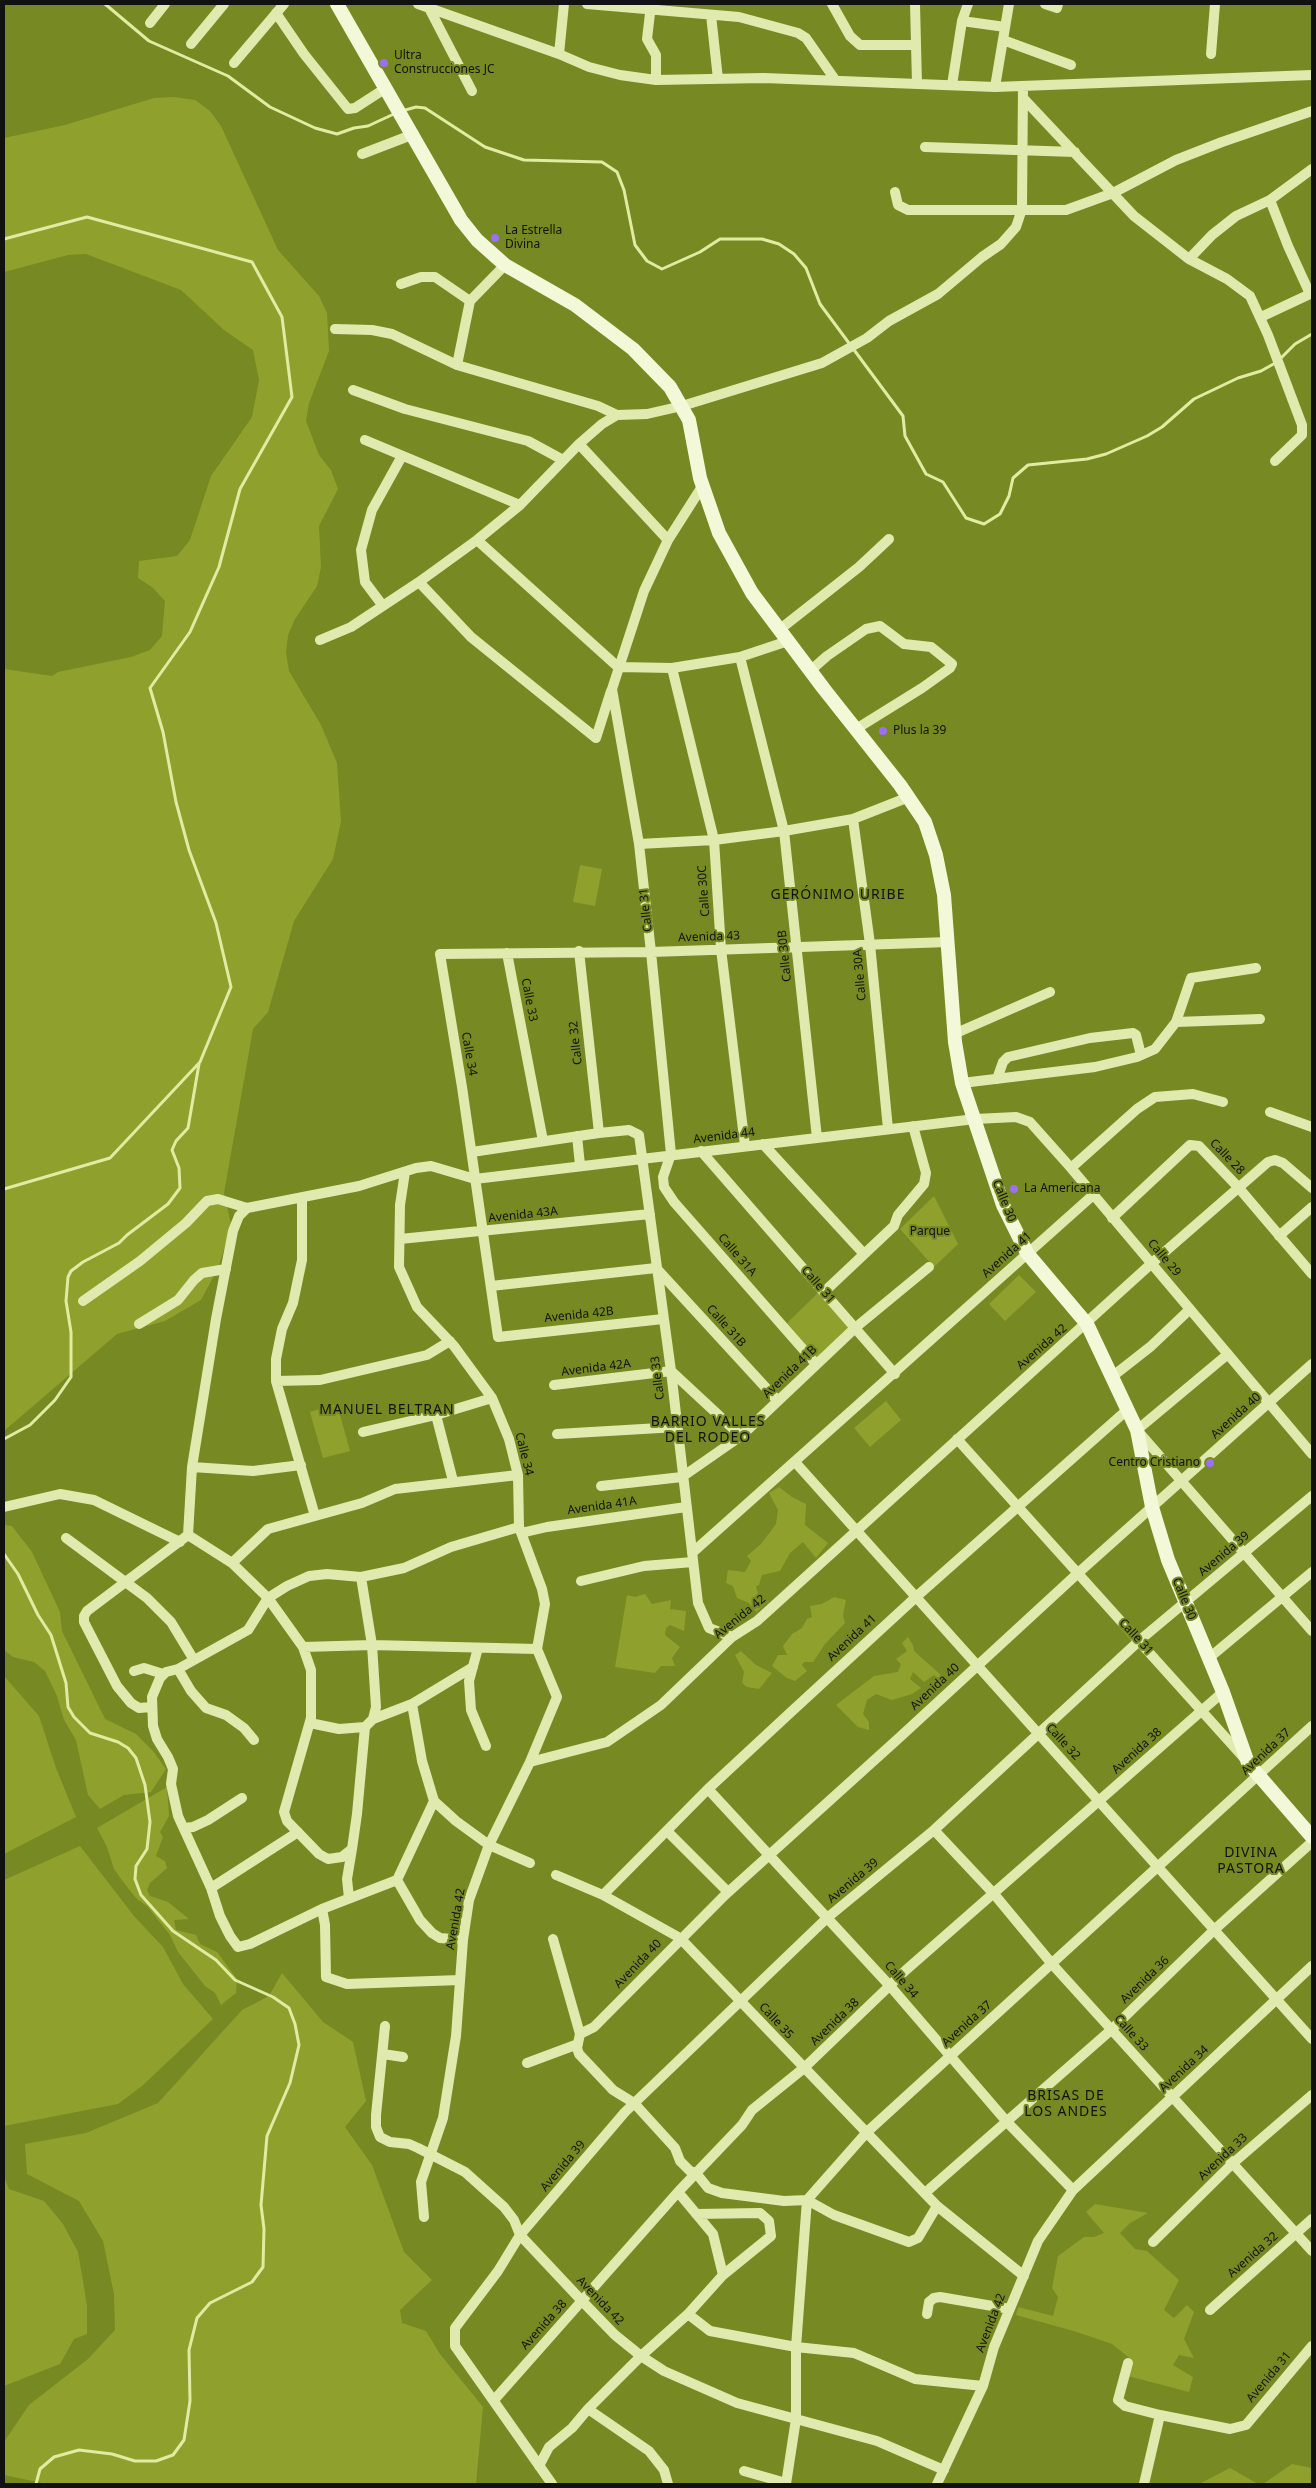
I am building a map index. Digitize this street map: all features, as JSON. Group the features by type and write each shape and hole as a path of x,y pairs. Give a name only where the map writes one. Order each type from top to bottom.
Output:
{"main road":[{"name":"Calle 30","path":"338,4 414,134 461,220 477,240 505,266 574,305 633,348 670,387 689,420 703,485 719,533 752,593 810,671 909,797 925,822 936,856 944,895 949,942 954,1034 962,1083 1003,1205 1028,1253 1087,1324 1137,1430 1152,1507 1185,1602 1223,1692 1248,1763"},
{"name":"Calle 31","path":"1248,1763 1312,1837"}],"street":[{"path":"150,23 165,4"},
{"path":"191,44 224,4"},
{"path":"234,63 284,4"},
{"path":"418,4 559,54 589,67 620,75 656,80 836,81 994,87 1312,75"},
{"path":"559,54 564,4"},
{"path":"587,4 650,7 739,17 798,33 806,38 836,81"},
{"path":"832,4 850,36 860,46 916,45"},
{"path":"915,4 917,84"},
{"path":"952,85 962,21 968,4"},
{"path":"994,87 1009,4"},
{"path":"1045,4 1056,8 1058,4"},
{"path":"1211,54 1214,4"},
{"path":"650,7 647,40 656,55 656,80"},
{"path":"429,8 472,91"},
{"path":"276,13 304,54 348,109 355,108 386,88"},
{"path":"712,15 718,79"},
{"path":"962,21 1005,27"},
{"path":"1003,40 1071,65"},
{"path":"335,329 372,330 392,334 457,365 598,406 617,415 647,414 682,406 822,363 867,338 889,321 938,294 982,256 1001,244 1016,227 1022,209 1023,86"},
{"path":"1023,98 1134,216 1189,258 1227,279 1250,296 1261,317 1302,425 1302,435 1275,461"},
{"path":"895,192 898,205 908,210 972,212 1022,209 1066,210 1113,193 1176,160 1222,142 1312,112"},
{"path":"362,154 414,134"},
{"path":"925,147 1022,152 1075,152"},
{"path":"1189,258 1212,235 1236,216 1270,200 1312,169"},
{"path":"1261,317 1310,294 1270,200"},
{"path":"457,365 470,301 505,266"},
{"path":"401,284 421,277 436,276 470,301"},
{"path":"354,390 406,409 528,440 563,460"},
{"path":"320,640 351,627 419,582 477,540 520,505 579,444 602,424 617,415"},
{"path":"365,440 520,505"},
{"path":"579,444 668,540"},
{"path":"383,606 365,582 361,550 372,510 402,456"},
{"name":"Calle 31","path":"671,1154 639,844 612,689 644,591 668,540 703,485"},
{"path":"477,540 618,667 672,668 740,657 784,635 889,540"},
{"path":"419,582 471,638 596,738 612,689"},
{"path":"810,671 827,656 866,629 880,626 904,644 931,647 952,664 950,668 922,688 856,728"},
{"name":"Calle 30B","path":"740,657 784,831 817,1138"},
{"name":"Calle 30C","path":"672,668 714,840 721,949 745,1146"},
{"path":"639,844 714,840 784,831 852,819 909,797"},
{"name":"Calle 30A","path":"852,819 870,944 888,1129"},
{"name":"Avenida 43","path":"440,954 579,951 651,952 949,942"},
{"name":"Calle 32","path":"579,951 599,1132"},
{"name":"Calle 33","path":"507,953 543,1141"},
{"name":"Calle 34","path":"440,954 472,1152 498,1337"},
{"path":"962,1083 1095,1067 1142,1055 1159,1045 1176,1022 1191,978 1256,968"},
{"path":"954,1034 1050,992"},
{"path":"1176,1022 1260,1019"},
{"path":"998,1079 1003,1062 1008,1056 1099,1037 1134,1033 1142,1055"},
{"path":"1071,1168 1137,1109 1155,1097 1193,1094 1223,1102"},
{"path":"1270,1112 1312,1127"},
{"name":"Calle 29","path":"975,1119 1016,1117 1030,1122 1071,1168 1092,1196 1152,1263 1312,1454"},
{"name":"Avenida 44","path":"475,1179 975,1119"},
{"path":"824,1292 894,1226 898,1215 924,1184 926,1173 913,1126"},
{"name":"Calle 33","path":"599,1132 634,1131 639,1135 671,1370 676,1427 698,1603 705,1622 715,1631 732,1637"},
{"path":"472,1152 599,1132"},
{"path":"577,1136 580,1165"},
{"path":"762,1144 864,1254"},
{"name":"Calle 28","path":"1112,1218 1190,1145 1199,1146 1238,1187 1312,1274"},
{"name":"Calle 31","path":"701,1151 895,1374"},
{"name":"Calle 31A","path":"671,1154 664,1178 664,1187 674,1202 816,1364"},
{"path":"1087,1324 1152,1263 1268,1162 1275,1160 1283,1163 1312,1188"},
{"path":"83,1300 140,1261 186,1223 207,1201 218,1199 247,1208 302,1199 431,1166 475,1179"},
{"name":"Calle 34","path":"404,1172 399,1267 417,1307 450,1341 492,1398 509,1439 518,1475 520,1530 542,1589 545,1604 537,1649"},
{"name":"Avenida 41","path":"693,1557 795,1462 1092,1196"},
{"path":"302,1199 302,1260 293,1303 282,1329 276,1359 276,1381 282,1409 302,1465 315,1516"},
{"path":"1279,1236 1312,1207"},
{"path":"152,1708 139,1708 116,1686 84,1622 87,1611 184,1538 192,1467 226,1269 236,1223 239,1216 247,1208"},
{"name":"Avenida 43A","path":"400,1239 650,1214"},
{"name":"Avenida 41B","path":"601,1486 682,1477 741,1436 855,1328 929,1267"},
{"path":"491,1286 656,1268"},
{"name":"Calle 31B","path":"656,1268 778,1401"},
{"path":"139,1324 178,1300 202,1273 226,1269"},
{"path":"1113,1376 1150,1347 1190,1309"},
{"name":"Avenida 42B","path":"498,1337 663,1319"},
{"name":"Avenida 42","path":"944,2470 877,2441 737,2403 664,2371 641,2356 615,2334 582,2301 520,2235 514,2220 504,2207 465,2172 429,2155 443,2118 456,2036 463,1940 469,1900 489,1845 530,1762 607,1742 661,1705 732,1637 757,1621 1087,1324"},
{"path":"276,1381 320,1380 427,1355 450,1341"},
{"path":"1137,1430 1228,1354"},
{"name":"Avenida 40","path":"527,2063 579,2039 594,2027 680,1938 728,1892 770,1856 1077,1574 1312,1364"},
{"path":"671,1370 741,1436"},
{"name":"Avenida 42A","path":"554,1386 671,1370"},
{"path":"363,1432 436,1415 492,1398"},
{"name":"Avenida 41","path":"603,1895 708,1789 916,1597 1127,1410"},
{"path":"436,1415 452,1481"},
{"path":"557,1434 676,1427"},
{"name":"Calle 30","path":"1137,1430 1312,1631"},
{"name":"Calle 31","path":"957,1439 1077,1574 1140,1640 1248,1763"},
{"name":"Calle 32","path":"795,1462 1312,2040"},
{"path":"192,1467 252,1471 302,1465"},
{"path":"232,1563 268,1529 362,1503 395,1489 452,1481 518,1475"},
{"path":"4,1507 60,1494 94,1500 184,1538 232,1563 268,1598 303,1647 312,1670 310,1723 284,1812 287,1821 319,1854 328,1858 342,1857 352,1849"},
{"name":"Avenida 39","path":"495,2400 455,2346 455,2328 498,2271 520,2235 634,2103 827,1918 934,1830 1140,1640 1312,1496"},
{"name":"Avenida 41A","path":"268,1598 309,1576 327,1574 361,1577 404,1568 451,1548 520,1530 686,1507"},
{"path":"66,1538 147,1598 171,1622 194,1660"},
{"path":"581,1581 693,1557"},
{"path":"1209,1658 1312,1572"},
{"path":"361,1577 372,1645 376,1707 373,1719"},
{"path":"268,1598 248,1630 194,1660 163,1674 152,1697 157,1739 173,1769 171,1784 174,1804 224,1922 238,1947 250,1944 322,1909 397,1880 434,1801"},
{"path":"303,1647 372,1645 537,1649 557,1697 530,1762"},
{"path":"478,1648 469,1681 471,1710 486,1746"},
{"path":"349,1898 347,1879 359,1796 365,1727 373,1719 412,1704 473,1667"},
{"path":"134,1671 144,1668 163,1674"},
{"path":"178,1668 191,1691 206,1708 226,1715 244,1728 254,1740"},
{"name":"Avenida 38","path":"495,2400 678,2192 742,2125 752,2110 804,2068 890,1986 1223,1692"},
{"path":"412,1704 422,1761 434,1801 456,1821 489,1845 530,1863"},
{"path":"310,1723 339,1729 365,1727"},
{"name":"Avenida 37","path":"807,2200 866,2132 1159,1868 1312,1726"},
{"name":"Calle 34","path":"708,1789 890,1986 1007,2122 1073,2190"},
{"path":"184,1828 193,1827 208,1820 242,1798"},
{"name":"Calle 33","path":"934,1830 994,1894 1052,1964 1111,2030 1312,2251"},
{"path":"667,1831 728,1892"},
{"path":"211,1888 298,1832"},
{"name":"Avenida 36","path":"924,2193 1111,2030 1214,1930 1312,1842"},
{"name":"Calle 35","path":"556,1875 603,1895 680,1938 936,2206 1024,2276"},
{"path":"397,1880 420,1920 432,1933 440,1938 463,1940"},
{"path":"322,1909 325,1925 326,1977 347,1984 460,1980"},
{"path":"553,1939 579,2039 579,2054 613,2090 634,2103 675,2148 680,2162 690,2171 696,2173 708,2188 722,2193 784,2201 807,2200 834,2215 909,2242 918,2238 936,2206"},
{"name":"Avenida 34","path":"1073,2190 1312,1966"},
{"path":"385,2026 376,2127 380,2137 390,2142 408,2144 429,2155 421,2182 424,2217"},
{"path":"383,2054 403,2057"},
{"name":"Avenida 33","path":"1153,2242 1232,2164 1312,2095"},
{"name":"Avenida 42","path":"937,2484 982,2386 994,2347 1038,2241 1073,2190"},
{"path":"678,2192 713,2234 724,2275"},
{"path":"744,2471 786,2484 796,2419 796,2347 807,2200"},
{"path":"539,2466 549,2447 572,2428 588,2409 641,2356 688,2314 724,2275 771,2236 769,2221 760,2213 696,2214"},
{"name":"Avenida 32","path":"1210,2310 1312,2219"},
{"path":"927,2314 929,2302 934,2298 940,2297 1010,2309"},
{"path":"688,2314 710,2331 796,2347 854,2353 915,2379 982,2386"},
{"name":"Avenida 31","path":"1160,2415 1221,2428 1246,2425 1312,2346"},
{"path":"1128,2362 1118,2400 1125,2406 1160,2415 1144,2484"},
{"path":"495,2400 552,2484"},
{"path":"588,2409 649,2451 664,2470 668,2484"}],"green space":[{"path":"174,97 195,100 210,111 221,126 278,250 319,296 327,313 329,351 309,403 306,421 319,455 331,470 338,489 319,526 321,567 317,586 295,619 288,635 286,653 289,671 321,725 337,763 341,821 333,859 294,921 268,1012 253,1029 224,1193 231,1224 219,1266 201,1300 165,1321 117,1334 4,1431 4,669 52,676 58,672 131,657 150,650 162,636 165,601 152,587 138,578 139,561 177,556 190,540 211,476 252,417 259,380 253,350 224,330 181,290 86,254 68,255 4,272 4,138 65,125 154,98"},
{"path":"580,865 602,869 595,906 573,902"},
{"name":"Parque","path":"934,1196 958,1244 934,1267 900,1229"},
{"path":"1019,1275 1036,1292 1005,1321 989,1304"},
{"path":"819,1292 852,1328 816,1359 787,1323"},
{"path":"886,1401 901,1420 870,1447 854,1428"},
{"path":"337,1404 350,1451 323,1458 310,1412"},
{"path":"779,1487 792,1497 806,1504 805,1525 828,1543 816,1558 803,1542 790,1553 780,1571 762,1575 759,1585 756,1586 759,1598 769,1601 756,1612 749,1603 737,1598 733,1586 726,1583 728,1570 745,1572 751,1561 747,1556 761,1544 776,1524 778,1510 769,1493"},
{"path":"4,1525 12,1526 32,1552 60,1612 62,1631 105,1719 136,1734 153,1751 166,1769 151,1792 124,1795 100,1809 88,1795 76,1740 64,1720 57,1696 45,1671 34,1662 13,1657 4,1650"},
{"path":"645,1594 652,1604 671,1600 670,1609 686,1611 684,1631 670,1625 666,1628 665,1635 680,1647 672,1658 675,1666 661,1666 655,1673 615,1667 627,1595 635,1597"},
{"path":"834,1597 846,1600 843,1615 845,1623 825,1644 813,1662 804,1662 802,1665 807,1671 795,1681 787,1678 772,1666 778,1655 787,1655 783,1646 792,1634 802,1628 807,1619 812,1617 810,1606 822,1604"},
{"path":"908,1637 914,1651 942,1676 938,1679 934,1675 924,1682 913,1672 910,1679 921,1688 912,1694 892,1700 876,1694 867,1700 863,1714 869,1722 869,1730 858,1727 836,1705 874,1676 898,1672 901,1664 896,1659 907,1651 902,1643"},
{"path":"741,1651 756,1665 772,1673 759,1689 747,1687 742,1683 744,1672 735,1655"},
{"path":"4,1676 39,1716 56,1768 76,1817 4,1854"},
{"path":"167,1787 169,1816 160,1832 163,1837 156,1856 165,1861 167,1868 150,1883 147,1890 150,1896 168,1902 189,1919 174,1920 176,1930 196,1935 200,1944 217,1952 237,1979 236,1993 221,2005 215,1993 205,1986 178,1952 170,1935 148,1907 136,1898 114,1869 107,1847 97,1828"},
{"path":"80,1846 134,1916 163,1947 183,1984 213,2019 142,2086 118,2104 4,2126 4,1880"},
{"path":"282,1973 323,2022 353,2042 366,2101 345,2127 372,2165 404,2252 432,2280 400,2310 402,2323 426,2331 440,2354 483,2407 476,2484 47,2484 4,2475 4,2442 29,2405 88,2359 115,2330 114,2294 103,2241 79,2201 27,2174 25,2144 86,2133 158,2103 242,2010 269,1996"},
{"path":"4,2177 9,2189 44,2201 63,2224 78,2252 87,2306 87,2334 74,2339 60,2364 4,2386"},
{"path":"1095,2204 1148,2213 1130,2223 1120,2233 1135,2249 1147,2251 1179,2280 1164,2310 1174,2318 1187,2305 1194,2312 1184,2339 1194,2358 1179,2355 1173,2365 1193,2377 1189,2392 1128,2376 1132,2360 1112,2344 1016,2315 1018,2307 1053,2316 1058,2297 1052,2288 1058,2256 1084,2237 1094,2237 1104,2233 1086,2212"},
{"path":"1292,2464 1312,2468 1312,2484 1263,2484"},
{"path":"1230,2468 1258,2484 1199,2484"}],"waterway":[{"path":"105,4 149,41 228,76 270,107 315,128 337,134 354,128 368,126 396,113"},
{"path":"402,111 416,107 425,108 485,147 524,160 602,162 617,172 624,190 635,245 647,261 662,269 700,252 720,239 762,239 779,244 794,254 806,268 820,304 903,416 905,436 926,474 943,482 966,518 984,524 1000,514 1009,496 1013,478 1028,465 1087,459 1106,454 1147,436 1162,427 1194,399 1238,378 1261,371 1277,362 1295,344 1312,334"},
{"path":"4,239 87,217 252,262 282,317 292,397 240,489 219,567 190,632 150,688 163,732 176,802 189,850 216,923 231,987 200,1062 110,1158 4,1189"},
{"path":"4,1439 30,1425 55,1400 71,1377 71,1332 66,1301 68,1277 71,1271 83,1262 119,1243 168,1204 180,1188 179,1168 172,1150 176,1141 188,1128 199,1064"},
{"path":"4,1554 18,1574 38,1615 51,1635 66,1683 68,1707 74,1717 90,1733 118,1742 128,1748 136,1758 145,1785 150,1822 147,1849 136,1866 135,1879 141,1895 173,1931 216,1960 235,1980 273,1997 289,2008 295,2024 299,2045 290,2083 267,2136 261,2205 264,2229 263,2267 252,2282 210,2303 197,2318 189,2350 190,2401 184,2440 173,2455 156,2461 135,2461 112,2454 79,2450 54,2457 40,2469 36,2484"}],"place":[{"name":"Ultra Construcciones JC","path":"384,63"},
{"name":"La Estrella Divina","path":"495,238"},
{"name":"Plus la 39","path":"883,731"},
{"name":"La Americana","path":"1014,1189"},
{"name":"Centro Cristiano","path":"1210,1463"}],"district":[{"name":"GERÓNIMO URIBE","path":"838,895"},
{"name":"MANUEL BELTRAN","path":"387,1410"},
{"name":"BARRIO VALLES DEL RODEO","path":"708,1430"},
{"name":"DIVINA PASTORA","path":"1251,1862"},
{"name":"BRISAS DE LOS ANDES","path":"1066,2104"}]}
